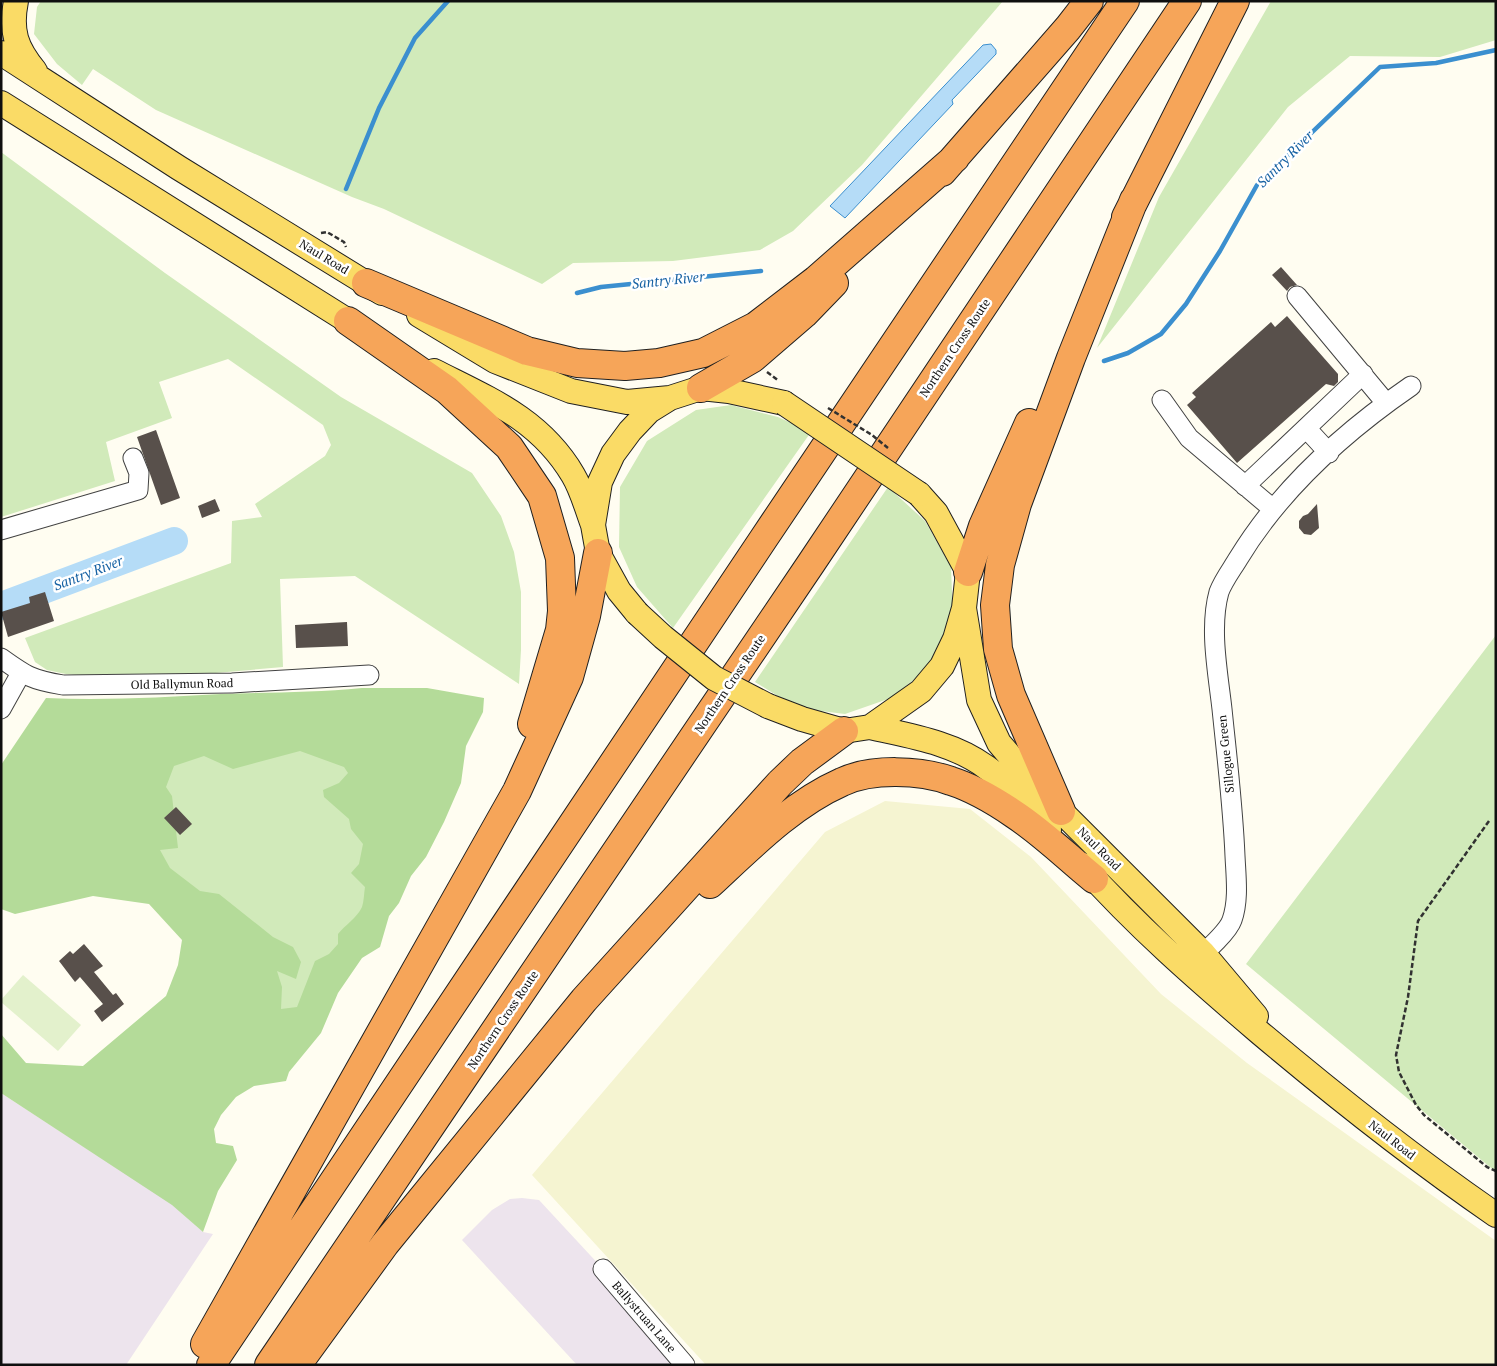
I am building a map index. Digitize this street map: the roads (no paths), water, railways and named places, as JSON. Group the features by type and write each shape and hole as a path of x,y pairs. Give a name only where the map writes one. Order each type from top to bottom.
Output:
{"highway":[{"path":"701,388 753,358 804,314 956,158 1089,1"},
{"path":"211,1365 1126,1"},
{"name":"Northern Cross Route","path":"269,1365 818,554 1187,1"},
{"path":"968,572 985,522 1060,354 1134,200 1235,1"},
{"path":"366,283 528,352 577,363 625,366 659,363 703,353 756,326 816,280 956,158"},
{"path":"1061,811 1011,695 998,650 996,606 1000,565 1017,504 1071,358 1134,200"},
{"path":"348,321 447,390 509,447 542,496 560,558 562,611 557,640 526,744 509,787 465,884"},
{"path":"194,1365 517,791 569,677 586,616 598,553"},
{"path":"296,1365 386,1244 584,1000 780,783 802,762 857,729"},
{"path":"584,1000 775,825 843,781 871,774 907,772 950,780 990,799 1016,815 1094,879"}],"main road":[{"path":"16,1 14,31 17,46 47,84"},
{"name":"Naul Road","path":"1,53 179,168 494,361 571,391 627,402 670,398"},
{"path":"1,103 348,321 430,369 500,404 544,436 574,476 593,525"},
{"path":"593,525 600,482 613,454 630,430 649,411 670,398 701,388 728,391 782,392 919,494 936,513 968,572 964,608 955,639 942,666 921,691 857,729"},
{"name":"Naul Road","path":"593,525 598,553 619,591 637,612 663,637 714,678 768,706 802,719 937,742 971,757 987,768 1060,841 1094,879 1186,969 1349,1107 1434,1173 1496,1215"},
{"name":"Naul Road","path":"964,608 979,700 999,743 1027,776 1203,953 1292,1060"}],"street":[{"path":"1297,296 1364,374 1386,403"},
{"path":"1245,486 1364,374"},
{"name":"Sillogue Green","path":"1186,969 1232,922 1237,897 1234,840 1217,665 1215,628 1220,591 1257,531 1274,510 1329,452 1386,403 1411,386"},
{"path":"1162,400 1190,438 1274,510"},
{"path":"1306,428 1329,452"},
{"path":"1,530 138,490 138,473 134,458"},
{"name":"Old Ballymun Road","path":"1,658 21,673 41,682 104,686 232,683 369,675"},
{"path":"1,709 21,673"},
{"name":"Ballystruan Lane","path":"603,1269 685,1365"}],"water":[{"path":"991,44 996,50 996,54 952,100 953,104 845,218 830,206 983,45"}],"waterway":[{"path":"346,189 379,108 415,38 448,1"},
{"name":"Santry River","path":"1104,361 1128,353 1161,334 1186,304 1220,251 1257,185 1380,67 1436,63 1496,50"},
{"name":"Santry River","path":"577,293 601,287 761,271"},
{"name":"Santry River","path":"1,606 174,541"}]}
